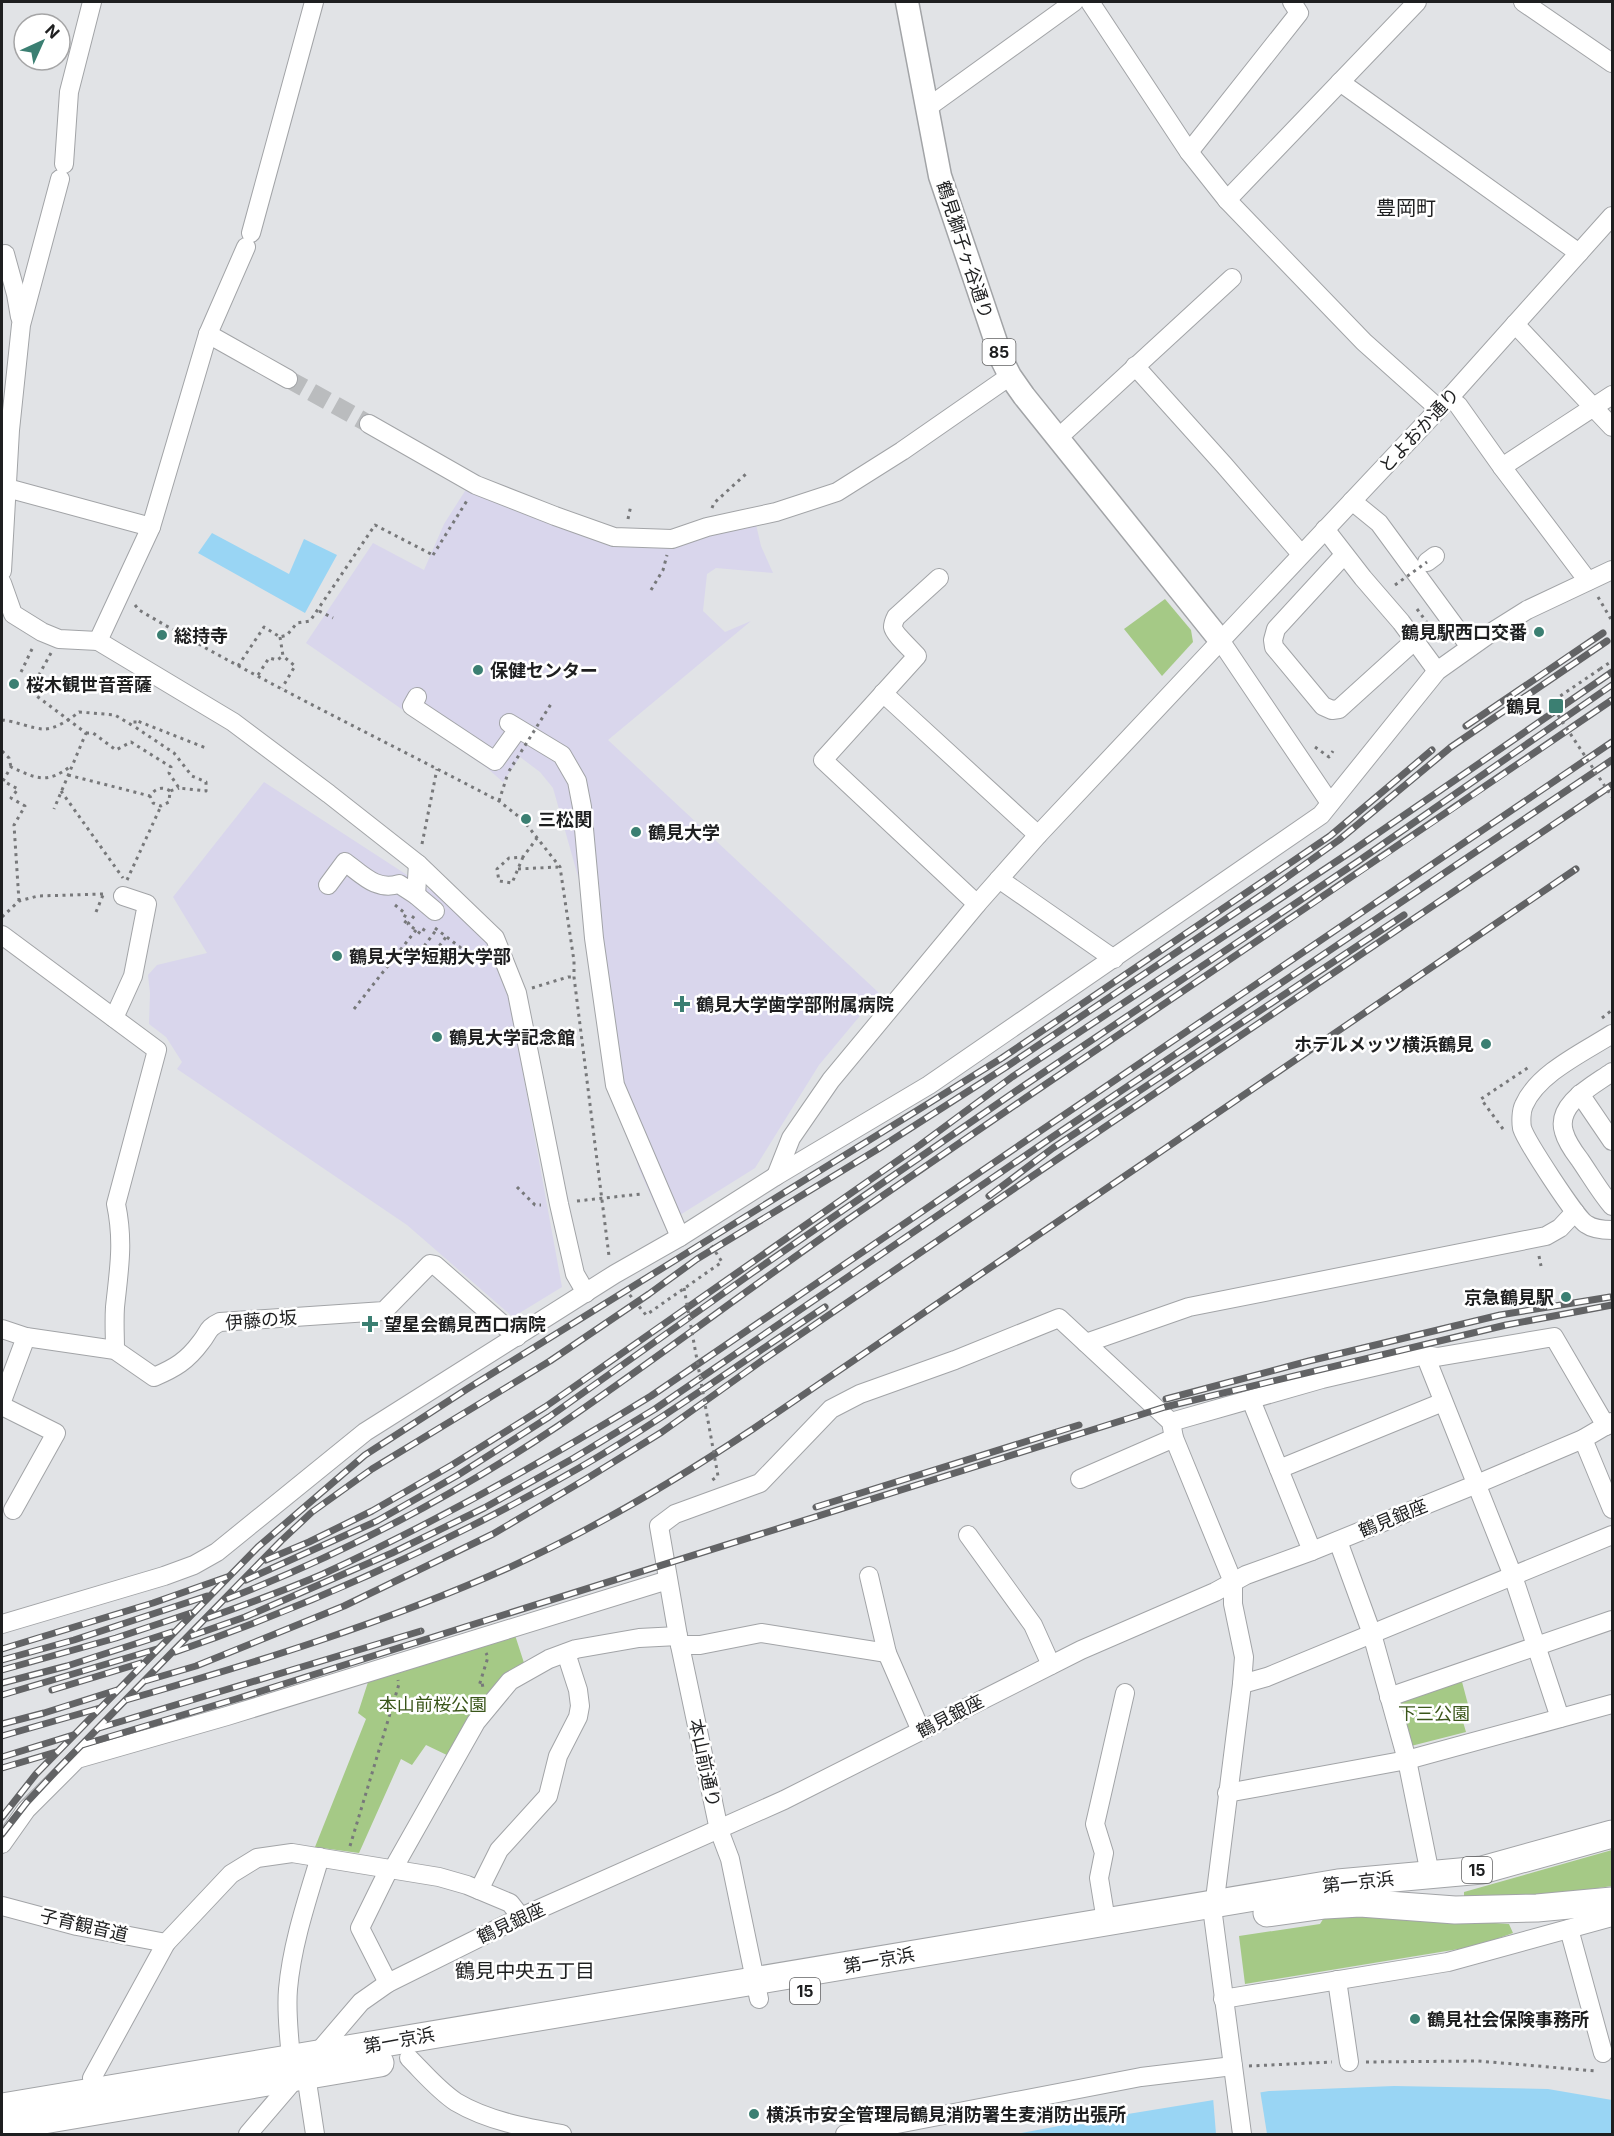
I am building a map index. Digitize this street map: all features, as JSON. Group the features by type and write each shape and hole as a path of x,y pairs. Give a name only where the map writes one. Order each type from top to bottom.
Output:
{"highway":[{"name":"第一京浜","path":"2,2127 59,2126 302,2066 1213,1913 1338,1883 1482,1869 1612,1834"},
{"name":"第一京浜","path":"2,2107 94,2091 302,2066 409,2058 1106,1921 1287,1910 1360,1903 1455,1910 1537,1908 1612,1901"}],"main road":[{"name":"鶴見獅子ヶ谷通り","path":"907,2 940,176 995,343 1010,376 1220,640"}],"street":[{"path":"2,571 10,430 21,325 62,171 69,92 92,2"},
{"path":"98,641 151,528 208,334 248,240 314,2"},
{"path":"927,108 1074,2"},
{"path":"1090,2 1189,152 1227,200 1364,342 1439,409"},
{"path":"1189,152 1299,13 1292,2"},
{"path":"1227,200 1417,2"},
{"path":"1523,2 1612,63"},
{"path":"1340,82 1579,253"},
{"name":"とよおか通り","path":"776,1176 791,1137 831,1080 977,904 1038,835 1220,640 1439,409 1612,216"},
{"path":"5,254 16,294 21,325"},
{"path":"1058,438 1232,278"},
{"path":"1515,324 1612,427"},
{"path":"208,334 288,379"},
{"path":"1135,366 1301,554"},
{"path":"369,424 476,485 614,537 672,539 707,527 776,512 837,492 902,451 1010,376"},
{"path":"1502,467 1612,395"},
{"path":"1458,405 1588,581"},
{"path":"7,488 151,528"},
{"path":"1352,501 1379,523 1470,647"},
{"path":"1325,529 1437,670"},
{"path":"1344,555 1276,629 1274,647 1323,706 1332,710 1339,709 1413,642"},
{"path":"2,1624 164,1576 195,1565 217,1552 365,1432 586,1293 929,1084 1321,815 1437,670 1527,610 1612,570"},
{"path":"939,578 896,616 893,627 917,656 823,760 977,904"},
{"path":"2,583 7,614 59,639 98,641 232,722 418,864 495,938 517,993 575,1274 586,1293"},
{"path":"1220,640 1330,803"},
{"path":"883,693 1038,835"},
{"path":"417,698 412,706 495,761 519,730 562,755 577,781 582,807 594,938 615,1085 680,1237"},
{"path":"328,885 345,862 378,886 389,887 399,884 416,895 436,920"},
{"path":"416,895 418,864"},
{"path":"999,879 1114,959"},
{"path":"114,1018 133,976 147,904 123,896"},
{"path":"2,1329 26,1337 115,1350 115,1310 121,1258 121,1228 116,1204 157,1050 5,944"},
{"path":"1612,1034 1544,1078 1531,1091 1522,1108 1521,1125 1527,1141 1585,1224 1598,1229 1612,1230"},
{"path":"1612,1072 1580,1094 1570,1105 1563,1119 1564,1131 1569,1144 1612,1206"},
{"path":"1580,1094 1612,1141"},
{"path":"1242,2134 1239,2070 1223,1999 1213,1913 1244,1656 1233,1604 1233,1582 1172,1430 1086,1343 1189,1307 1546,1236 1560,1228 1575,1212"},
{"name":"伊藤の坂","path":"115,1350 154,1377 178,1366 201,1342 209,1327 220,1322 384,1311 430,1264 435,1265 517,1337"},
{"name":"本山前通り","path":"757,1990 730,1859 719,1830 679,1640 659,1526 675,1514 760,1483 831,1409 860,1394 955,1360 1059,1318 1086,1343"},
{"path":"13,1510 57,1433 2,1404 26,1337"},
{"path":"1080,1479 1172,1430 1251,1400 1322,1379 1425,1355 1437,1357 1554,1337 1609,1424"},
{"path":"1425,1355 1513,1576 1560,1718"},
{"path":"1251,1400 1312,1551"},
{"path":"1279,1469 1443,1402"},
{"name":"鶴見銀座","path":"248,2134 302,2066 361,2002 388,1983 521,1917 784,1800 1051,1665 1215,1592 1246,1575 1338,1541 1477,1484 1583,1439 1609,1424"},
{"path":"1583,1439 1612,1509"},
{"path":"968,1535 1033,1625 1051,1665"},
{"path":"1242,1684 1268,1677 1612,1535"},
{"path":"1338,1541 1372,1634 1407,1760 1430,1874"},
{"path":"869,1576 887,1653 921,1731"},
{"path":"2,1844 26,1810 77,1759 227,1716 668,1580"},
{"path":"1389,1697 1612,1620"},
{"path":"388,1983 360,1928 391,1869 476,1722 510,1681 549,1659 566,1653 639,1638 679,1640 700,1644 761,1633 887,1653"},
{"path":"479,1890 499,1850 548,1796 558,1756 578,1717 579,1690 566,1653"},
{"path":"1106,1921 1099,1878 1104,1853 1095,1824 1125,1693"},
{"path":"1227,1793 1407,1760 1612,1704"},
{"path":"94,2091 92,2078 166,1943 231,1874 257,1858 292,1852 439,1877 510,1903 521,1917"},
{"path":"315,2134 302,2066 287,2017 288,1988 295,1946 320,1857"},
{"name":"子育観音道","path":"2,1906 77,1926 166,1943"},
{"path":"1223,1999 1448,1962 1612,1917"},
{"path":"1569,1929 1603,2053"},
{"path":"1337,1980 1349,2062"},
{"path":"409,2058 439,2089 457,2102 489,2117 532,2129 562,2134"},
{"path":"845,2134 1141,2077 1239,2070"}],"path":[{"path":"707,527 714,503 746,474"},
{"path":"238,666 264,627 280,637 287,635 297,623 310,621 375,525 433,555 476,485"},
{"path":"651,590 663,570 672,539"},
{"path":"1395,585 1431,559"},
{"path":"1588,581 1612,621"},
{"path":"1417,609 1439,639"},
{"path":"319,610 333,618"},
{"path":"280,637 283,656 295,666 282,688"},
{"path":"59,639 30,692 86,733 93,733 116,750 131,742 147,750 171,766 169,774 178,788"},
{"path":"258,675 269,658 277,660 283,656"},
{"path":"21,672 27,658"},
{"path":"1612,662 1550,703 1612,797"},
{"path":"499,801 519,730 551,704"},
{"path":"2,720 12,720 45,729 69,720 79,712 115,715 174,753 192,776 206,782 206,791 178,788 170,791 160,788 153,790 150,796 153,803 161,806"},
{"path":"135,727 135,720 206,748"},
{"path":"54,810 86,733"},
{"path":"1313,745 1329,757 1333,751"},
{"path":"2,751 9,758 11,767 3,780 18,789 11,798 25,806 14,825 19,901"},
{"path":"11,767 31,776 46,779 57,776 71,766"},
{"path":"418,864 437,768"},
{"path":"67,775 150,796"},
{"path":"61,790 126,882 161,806 169,802 170,791"},
{"path":"523,857 509,858 497,869 499,881 512,883 523,857 537,838"},
{"path":"518,869 560,867"},
{"path":"378,886 385,897 406,914 403,920 408,924"},
{"path":"2,917 19,901 38,896 104,894"},
{"path":"415,958 436,920"},
{"path":"354,1009 416,930"},
{"path":"426,964 447,937"},
{"path":"517,993 567,977 574,977"},
{"path":"517,1187 535,1205 641,1193 646,1201"},
{"path":"622,1285 646,1315 722,1262 704,1234"},
{"path":"684,1288 718,1476 711,1480"},
{"path":"479,1638 488,1657 479,1686 496,1683 504,1688"},
{"path":"345,1861 399,1684 395,1664"},
{"path":"1239,2070 1349,2062 1478,2061 1605,2072"}],"shaded area":[{"name":"鶴見大学","path":"471,486 630,545 755,520 761,546 773,573 716,568 707,574 703,611 725,632 751,621 608,740 879,993 819,1065 755,1168 664,1225 639,1169 609,1071 581,887 553,788 540,772 520,757 503,782 487,768 306,643 373,543 424,570 444,524 465,491"},
{"path":"264,782 444,899 483,935 501,967 508,991 562,1287 513,1317 407,1225 177,1069 182,1062 166,1037 149,1024 148,975 157,965 207,953 173,897"}],"green space":[{"path":"1165,599 1191,630 1193,642 1162,676 1124,629"},
{"name":"本山前桜公園","path":"514,1632 525,1666 451,1757 426,1745 412,1765 401,1759 359,1853 315,1847 366,1719 358,1713 369,1679"},
{"name":"下三公園","path":"1461,1678 1470,1712 1461,1715 1466,1732 1411,1746 1397,1698"},
{"path":"1612,1850 1612,1886 1536,1897 1464,1898 1464,1892"},
{"path":"1381,1915 1509,1924 1513,1933 1477,1946 1245,1984 1239,1936 1320,1924 1325,1916"}],"water":[{"path":"212,533 289,574 304,539 337,555 305,613 198,553"},
{"path":"1394,2086 1548,2089 1612,2100 1612,2134 1016,2134 1269,2091"}],"pier":[{"path":"1260,2090 1267,2134 1216,2134 1213,2097"}],"tunnel":[{"path":"288,379 369,424"}],"railway":[{"path":"1466,726 1603,633"},
{"path":"2,1834 27,1802 58,1769 312,1512 372,1469 550,1361 697,1259 878,1149 1006,1067 1269,890 1339,840 1451,747 1607,641"},
{"path":"266,1560 372,1511 545,1407 920,1145 1012,1077 1352,851 1612,672"},
{"path":"246,1580 377,1521 458,1475 549,1417 752,1273 1019,1089 1360,860 1612,685"},
{"path":"227,1599 313,1563 397,1522 479,1476 558,1426 856,1214 1612,700"},
{"path":"208,1618 323,1574 407,1533 571,1444 651,1396 1612,742"},
{"path":"2,1817 36,1774 258,1547 365,1455 467,1389 1002,1058 1330,836 1432,750"},
{"path":"191,1636 245,1617 392,1553 484,1508 574,1458 655,1409 1048,1140 1612,760"},
{"path":"145,1681 196,1666 344,1606 493,1534 586,1479 662,1432 760,1362 1059,1158 1612,785"},
{"path":"126,1700 223,1672 414,1607 540,1553 634,1503 753,1429 1576,869"},
{"path":"989,1196 1053,1148 1404,915"},
{"path":"1166,1399 1309,1361 1500,1315 1610,1297"},
{"path":"82,1745 236,1699 1165,1407 1506,1325 1612,1305"},
{"path":"175,1652 331,1592 432,1546 530,1495 642,1430 825,1307"},
{"path":"816,1507 1079,1425"},
{"path":"2,1649 153,1603 227,1577"},
{"path":"2,1660 74,1640 207,1596"},
{"path":"2,1670 116,1638 191,1613"},
{"path":"99,1728 421,1631"},
{"path":"2,1683 67,1666 172,1632"},
{"path":"2,1695 157,1649"},
{"path":"52,1690 141,1663"},
{"path":"2,1724 117,1690"},
{"path":"2,1736 100,1708"},
{"path":"2,1757 73,1735"},
{"path":"2,1768 56,1752"}],"place":[{"name":"鶴見駅西口交番","path":"1539,632"},
{"name":"総持寺","path":"162,635"},
{"name":"保健センター","path":"478,670"},
{"name":"桜木観世音菩薩","path":"14,684"},
{"name":"鶴見","path":"1556,706"},
{"name":"三松関","path":"526,819"},
{"name":"鶴見大学","path":"636,832"},
{"name":"鶴見大学短期大学部","path":"337,956"},
{"name":"鶴見大学歯学部附属病院","path":"682,1004"},
{"name":"鶴見大学記念館","path":"437,1037"},
{"name":"ホテルメッツ横浜鶴見","path":"1486,1044"},
{"name":"京急鶴見駅","path":"1566,1297"},
{"name":"望星会鶴見西口病院","path":"370,1324"},
{"name":"鶴見社会保険事務所","path":"1415,2019"},
{"name":"横浜市安全管理局鶴見消防署生麦消防出張所","path":"754,2114"}],"district":[{"name":"豊岡町","path":"1406,208"},
{"name":"鶴見中央五丁目","path":"525,1971"}]}
